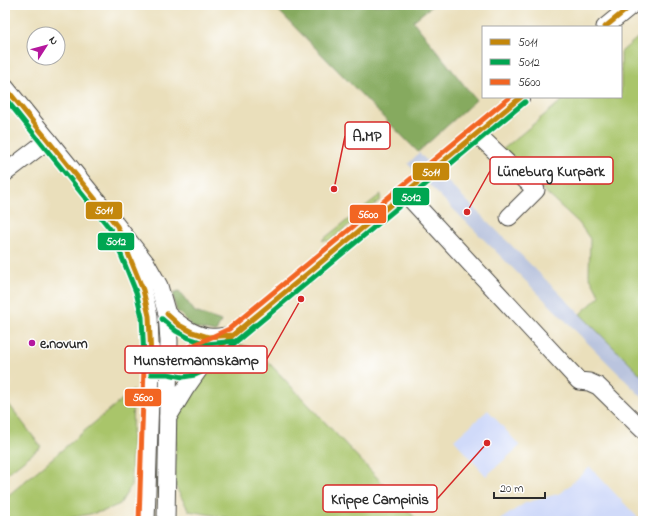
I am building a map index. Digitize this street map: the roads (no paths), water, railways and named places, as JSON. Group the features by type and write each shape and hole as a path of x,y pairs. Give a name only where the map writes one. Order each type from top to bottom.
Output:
{"street":[{"path":"606,26 632,5"},
{"path":"5,87 146,263 159,286 168,314 169,367 166,521"},
{"path":"168,417 202,364 233,335 520,98"},
{"path":"477,134 536,190 509,217"},
{"path":"5,173 48,140"},
{"path":"405,193 578,381 588,382 598,386 643,430"},
{"path":"117,226 143,290 149,316 151,367 146,521"},
{"path":"168,314 180,325 192,332 208,337 233,335"},
{"path":"169,367 180,359 233,335"},
{"path":"151,367 169,367 183,370 192,369 202,364"}],"place":[{"name":"A.MP","path":"334,189"},
{"name":"Lüneburg Kurpark","path":"467,212"},
{"name":"Munstermannskamp","path":"301,299"},
{"name":"e.novum","path":"32,343"},
{"name":"Krippe Campinis","path":"487,443"}]}
